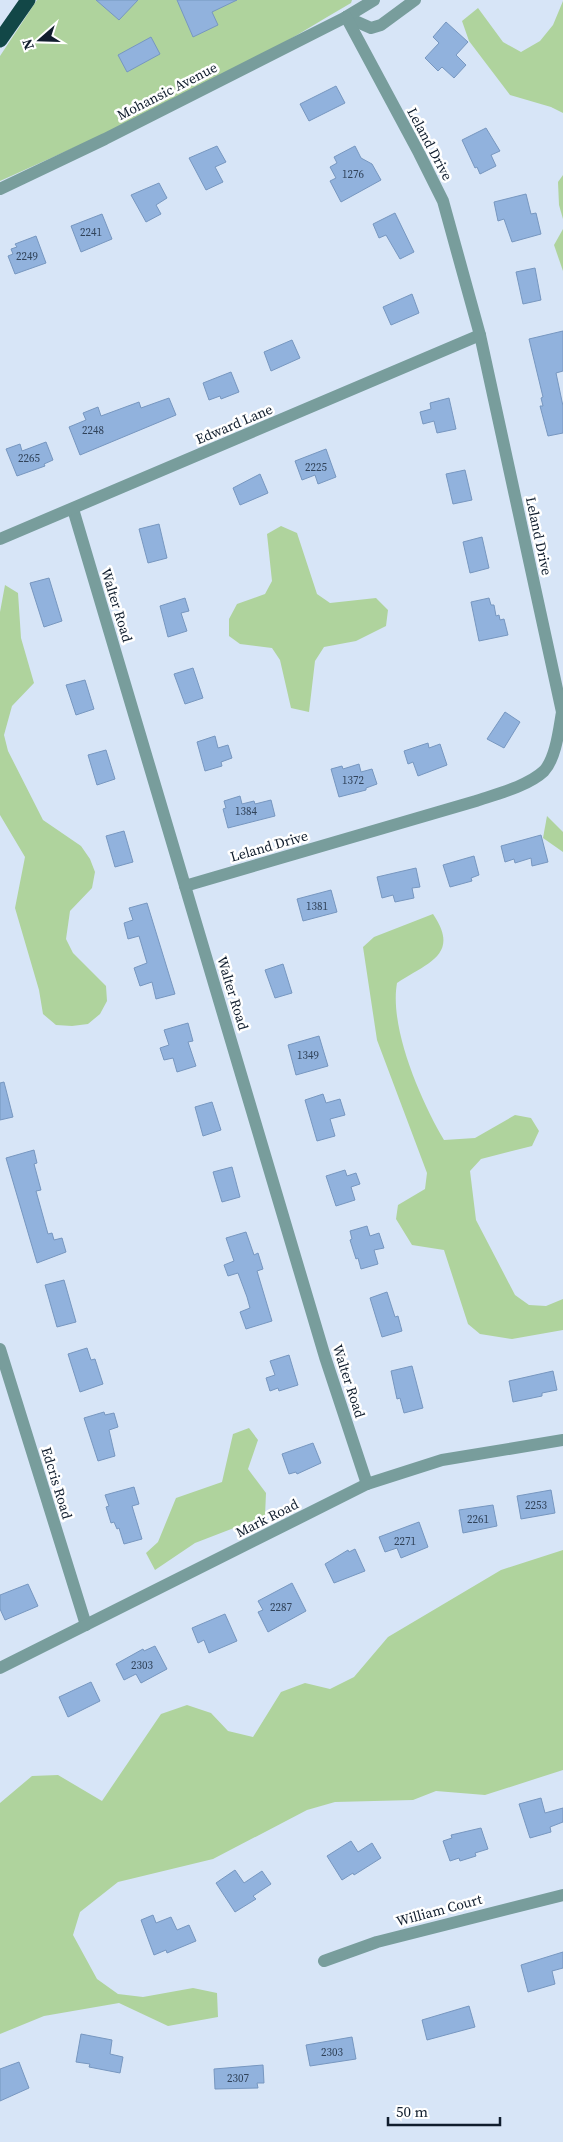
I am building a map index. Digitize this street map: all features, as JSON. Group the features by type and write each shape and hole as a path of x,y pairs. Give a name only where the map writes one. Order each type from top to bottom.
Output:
{"highway":[{"path":"0,40 28,0"}],"street":[{"name":"Mohansic Avenue","path":"0,189 105,139 346,17 374,0"},
{"path":"346,17 371,28 381,25 415,0"},
{"name":"Leland Drive","path":"185,886 476,801 520,785 544,770 556,746 562,712 480,336 443,200 346,17"},
{"name":"Edward Lane","path":"0,539 480,336"},
{"name":"Walter Road","path":"73,509 325,1358 367,1484"},
{"name":"Edcris Road","path":"0,1349 86,1625"},
{"name":"Mark Road","path":"0,1668 367,1484 442,1460 563,1440"},
{"name":"William Court","path":"324,1961 377,1942 563,1895"}],"green space":[{"path":"37,0 352,0 351,3 244,66 115,129 0,181 0,56"},
{"path":"563,1 563,113 551,107 510,95 469,41 462,21 478,8 503,42 521,52 540,41 553,25"},
{"path":"563,175 563,219 559,205 558,182"},
{"path":"563,229 563,271 554,245"},
{"path":"281,526 297,533 317,594 330,603 376,598 388,610 386,626 356,641 324,647 315,661 309,712 291,708 280,660 272,648 240,644 229,636 229,619 237,604 265,594 272,581 267,534"},
{"path":"5,585 18,593 21,638 34,683 12,706 4,735 8,751 43,820 81,846 90,859 95,872 92,888 70,911 66,939 73,953 106,986 107,1001 100,1014 88,1024 56,1025 43,1014 39,990 15,908 25,857 0,815 0,612"},
{"path":"547,816 563,832 563,852 543,838"},
{"path":"433,914 441,928 442,949 429,963 397,983 396,1001 402,1042 417,1085 444,1140 475,1138 515,1115 531,1118 539,1131 532,1146 481,1159 470,1171 476,1220 515,1295 529,1305 546,1306 563,1299 563,1330 512,1339 480,1334 468,1324 444,1250 412,1245 396,1219 398,1205 425,1189 427,1173 377,1040 363,947 374,937"},
{"path":"249,1428 258,1440 248,1469 266,1493 265,1516 195,1543 155,1570 146,1553 158,1542 176,1498 222,1482 233,1434"},
{"path":"563,1550 563,1770 485,1795 436,1791 413,1800 335,1802 307,1810 213,1859 118,1882 80,1912 73,1935 97,1979 118,1994 143,1997 193,1988 217,1993 218,2017 168,2026 119,2003 44,2016 0,2034 0,1803 32,1776 58,1775 102,1801 161,1714 187,1705 211,1713 228,1731 253,1737 281,1692 305,1683 330,1689 354,1677 388,1637 501,1570"}],"building":[{"path":"96,0 138,0 119,20"},
{"path":"177,0 237,0 212,12 218,25 193,37"},
{"path":"446,22 468,42 456,55 466,65 454,78 442,67 438,71 425,58 439,43 433,37"},
{"path":"151,37 160,54 127,72 118,55"},
{"path":"336,86 345,103 309,121 300,104"},
{"path":"486,128 500,151 491,155 496,166 480,174 477,167 475,168 462,140"},
{"path":"217,146 226,162 215,167 223,182 206,190 189,158"},
{"path":"355,146 361,158 372,164 381,180 341,202 330,181 336,178 330,167 337,163 334,157"},
{"path":"159,183 167,198 156,205 161,214 146,222 131,195"},
{"path":"526,194 531,214 536,213 541,234 512,242 504,219 498,221 494,202"},
{"path":"395,213 414,252 400,259 386,235 379,238 373,224"},
{"path":"102,214 112,239 81,252 71,226"},
{"path":"36,236 46,263 15,274 8,256 13,254 11,249 17,247 15,244"},
{"path":"535,268 541,300 523,304 516,272"},
{"path":"412,294 419,313 391,325 383,307"},
{"path":"563,331 563,371 556,373 563,406 563,433 548,436 540,406 543,406 541,398 543,397 529,339"},
{"path":"292,340 300,358 271,371 264,352"},
{"path":"231,372 239,392 221,399 220,396 209,400 203,383"},
{"path":"169,398 176,415 80,455 69,427 86,420 83,413 98,407 101,416 139,402 141,408"},
{"path":"449,398 456,429 437,433 434,421 423,424 420,412 431,409 430,403"},
{"path":"46,442 53,460 44,464 45,466 17,476 6,449 20,444 22,451"},
{"path":"326,449 336,477 318,484 315,475 302,480 295,461"},
{"path":"465,470 472,500 453,504 446,474"},
{"path":"260,474 268,493 240,505 233,488"},
{"path":"159,524 167,558 148,563 139,529"},
{"path":"482,537 489,568 470,573 463,542"},
{"path":"49,578 62,621 44,627 30,583"},
{"path":"185,598 189,611 181,613 187,631 168,637 160,606"},
{"path":"489,598 491,605 494,605 496,616 499,615 500,620 504,619 508,635 479,641 471,602"},
{"path":"193,668 203,698 185,704 174,674"},
{"path":"85,680 94,709 76,715 66,685"},
{"path":"505,712 520,722 504,748 487,739"},
{"path":"215,736 218,748 228,745 232,758 221,762 222,766 205,771 197,742"},
{"path":"428,743 429,748 440,744 447,765 418,776 413,762 408,764 404,751"},
{"path":"106,750 115,779 97,785 88,755"},
{"path":"359,764 361,772 372,769 377,784 366,788 366,790 339,797 331,769 342,766 343,769"},
{"path":"240,796 242,804 254,801 255,804 271,800 275,816 228,828 223,809 226,808 224,801"},
{"path":"124,831 133,862 115,867 106,836"},
{"path":"541,835 548,862 532,866 531,858 515,863 514,859 505,862 501,846"},
{"path":"474,856 479,875 471,878 472,881 450,887 443,865"},
{"path":"416,868 420,887 412,888 414,898 395,902 393,895 382,898 377,877"},
{"path":"331,890 337,912 303,921 297,899"},
{"path":"147,903 175,994 156,999 152,982 140,986 134,968 147,963 139,936 128,939 124,923 133,920 129,908"},
{"path":"283,964 292,993 275,998 265,970"},
{"path":"188,1023 193,1041 188,1042 196,1066 177,1072 173,1058 164,1060 160,1048 169,1045 164,1030"},
{"path":"319,1036 328,1066 296,1075 288,1045"},
{"path":"4,1082 13,1117 0,1120 0,1083"},
{"path":"323,1094 326,1103 340,1099 345,1115 330,1119 335,1136 317,1141 305,1100"},
{"path":"212,1102 221,1130 203,1136 195,1107"},
{"path":"34,1150 37,1163 34,1164 41,1190 36,1191 48,1234 52,1233 54,1240 62,1238 66,1252 37,1263 6,1158"},
{"path":"232,1167 240,1197 222,1202 213,1172"},
{"path":"345,1170 347,1176 356,1173 360,1184 351,1187 355,1200 336,1206 326,1176"},
{"path":"367,1226 370,1236 379,1233 384,1248 374,1250 378,1264 361,1269 350,1240 352,1239 350,1231"},
{"path":"246,1232 254,1255 258,1253 263,1269 257,1271 272,1321 246,1329 240,1312 250,1308 247,1297 238,1273 228,1276 224,1265 234,1261 226,1238"},
{"path":"64,1280 76,1322 57,1327 45,1285"},
{"path":"387,1292 395,1317 398,1316 402,1331 382,1337 370,1298"},
{"path":"87,1348 91,1360 95,1359 103,1384 80,1392 68,1354"},
{"path":"289,1355 298,1385 279,1391 278,1388 270,1391 266,1378 275,1375 270,1361"},
{"path":"412,1366 423,1408 404,1413 400,1398 397,1399 391,1371"},
{"path":"553,1371 557,1390 542,1393 542,1396 513,1402 509,1381"},
{"path":"104,1412 105,1415 114,1413 118,1427 109,1430 115,1456 98,1461 84,1418"},
{"path":"313,1443 321,1463 297,1474 296,1472 289,1474 282,1454"},
{"path":"134,1487 139,1504 132,1506 142,1539 124,1544 119,1528 117,1529 114,1522 111,1523 106,1507 109,1506 105,1495"},
{"path":"551,1490 555,1513 521,1519 517,1496"},
{"path":"493,1505 497,1526 463,1533 459,1510"},
{"path":"419,1522 428,1547 401,1558 397,1548 385,1552 379,1537"},
{"path":"355,1549 365,1571 334,1583 325,1564 348,1550 349,1552"},
{"path":"292,1583 306,1611 268,1632 258,1612 263,1610 258,1601"},
{"path":"28,1584 38,1606 5,1620 0,1609 0,1595"},
{"path":"225,1614 237,1641 209,1653 204,1640 198,1643 192,1628"},
{"path":"155,1646 167,1669 141,1683 136,1674 124,1680 116,1664 143,1649 144,1651"},
{"path":"91,1682 100,1701 68,1717 59,1697"},
{"path":"541,1798 545,1813 563,1808 563,1822 550,1827 551,1832 530,1838 519,1804"},
{"path":"481,1828 488,1849 475,1853 476,1856 460,1861 459,1858 450,1861 443,1841 452,1838 451,1835"},
{"path":"351,1841 358,1852 372,1843 381,1858 354,1875 353,1873 342,1880 327,1856"},
{"path":"235,1870 244,1883 262,1871 271,1884 253,1896 256,1899 235,1912 216,1883"},
{"path":"153,1915 156,1923 171,1917 177,1930 189,1925 196,1941 167,1953 166,1950 154,1955 141,1920"},
{"path":"563,1952 563,1968 552,1971 555,1984 528,1992 521,1965"},
{"path":"469,2006 475,2027 427,2040 422,2020"},
{"path":"81,2034 112,2040 110,2054 123,2057 120,2073 89,2067 90,2064 76,2062"},
{"path":"352,2037 356,2059 310,2066 306,2045"},
{"path":"19,2062 29,2088 0,2101 0,2069"},
{"path":"263,2065 264,2083 257,2083 258,2088 215,2089 214,2069"}]}
